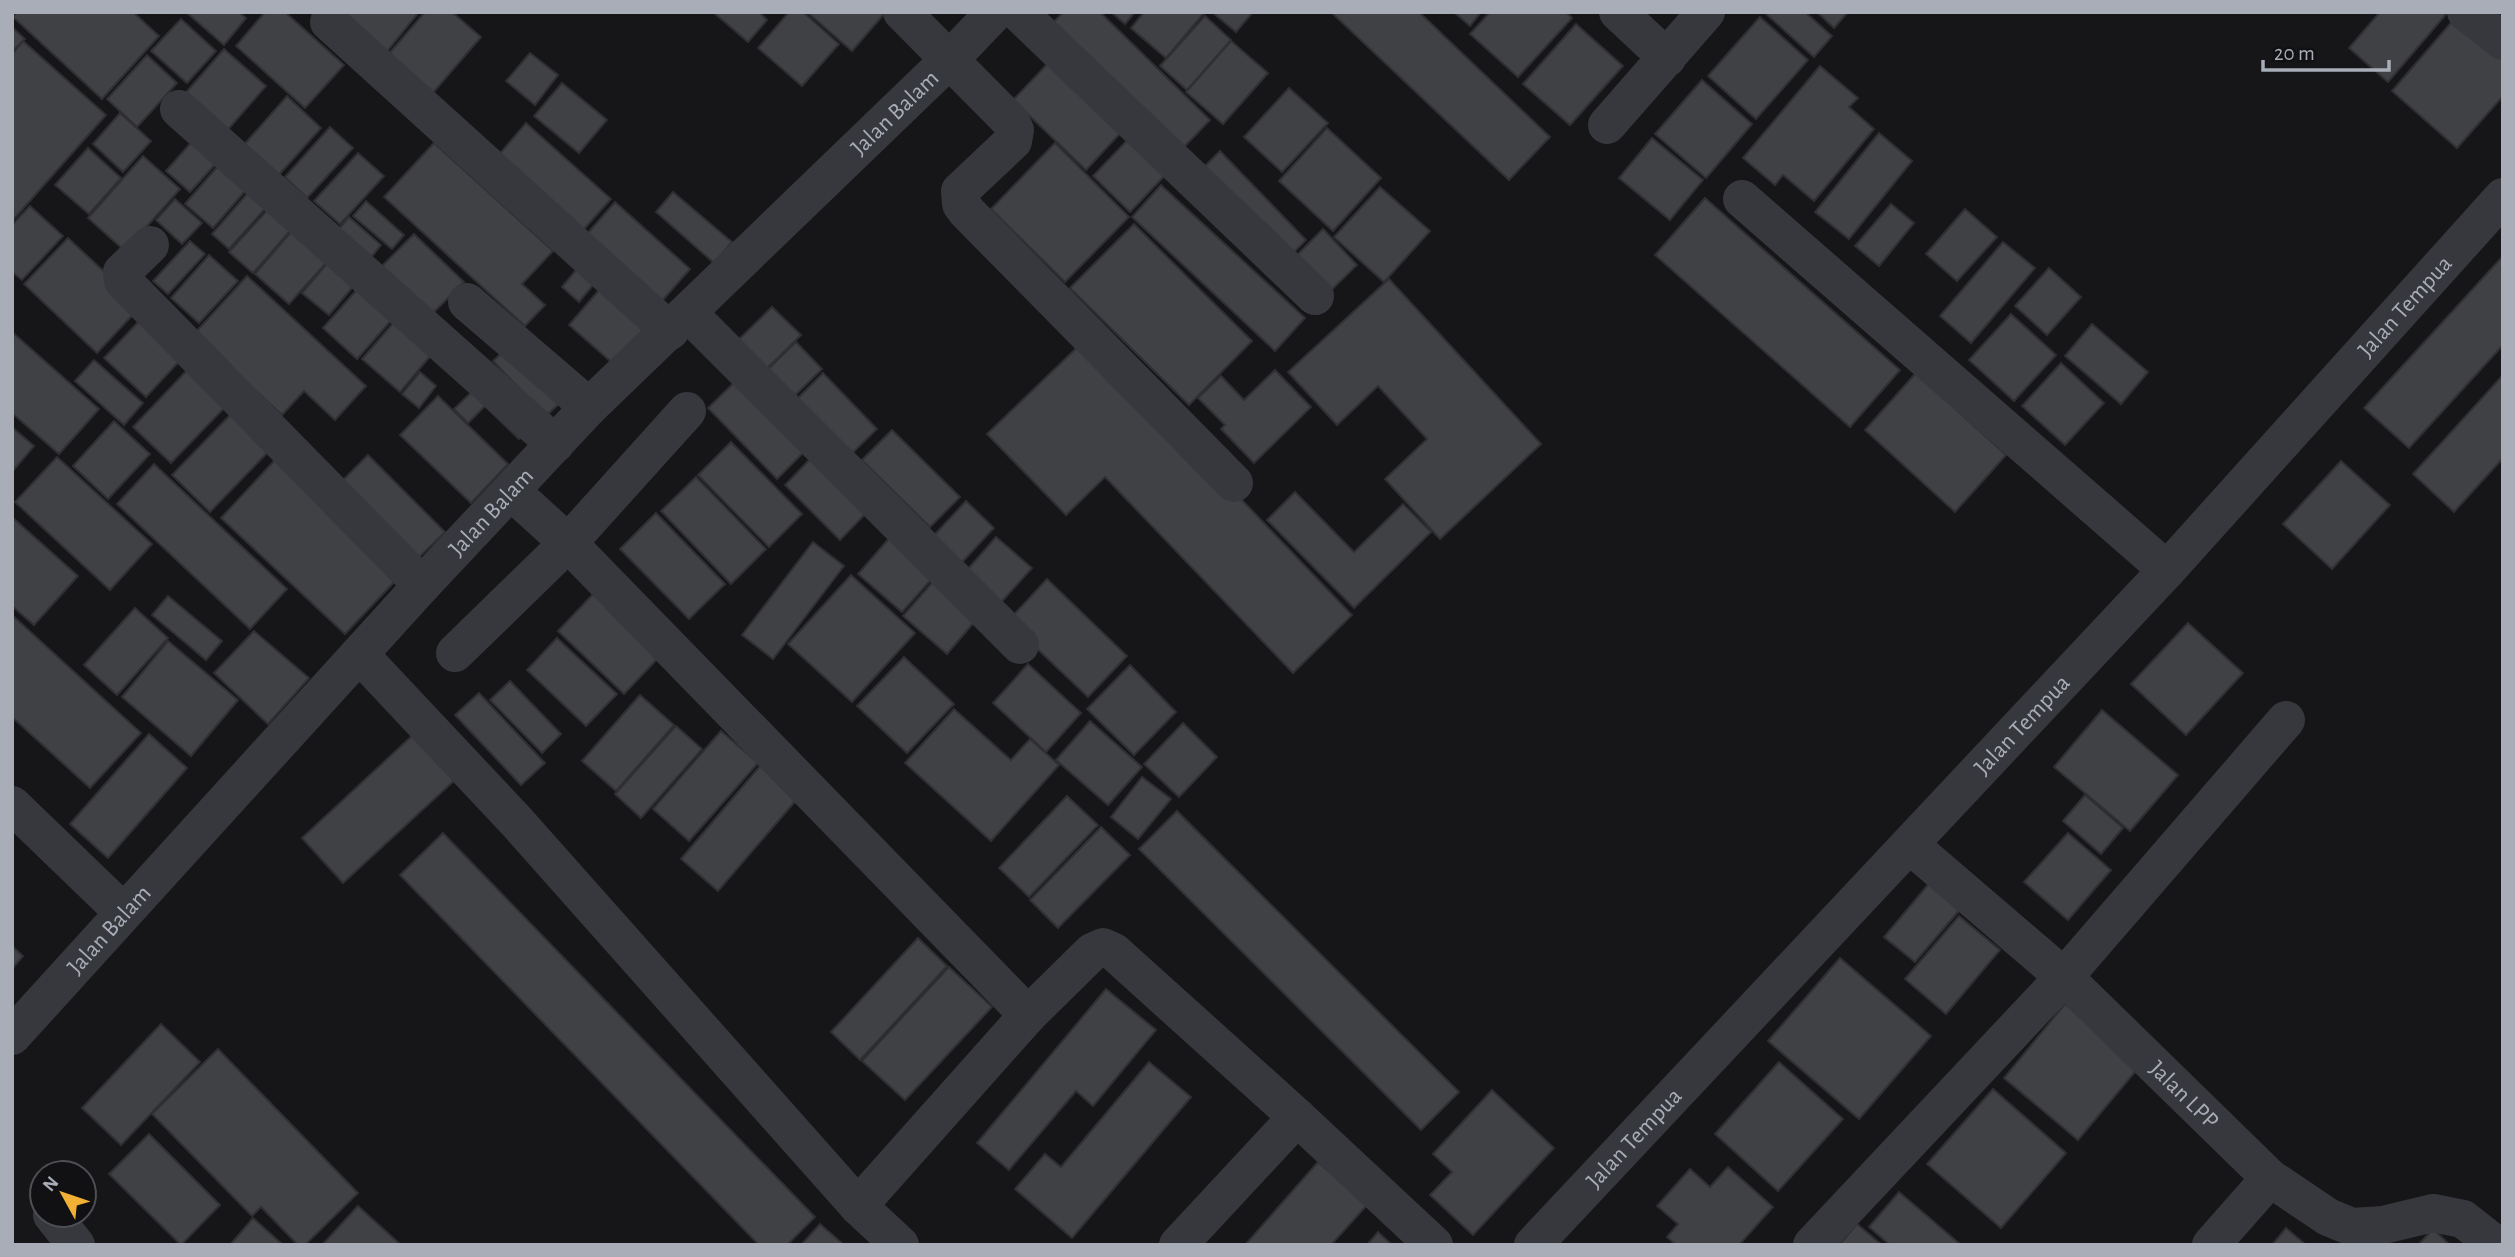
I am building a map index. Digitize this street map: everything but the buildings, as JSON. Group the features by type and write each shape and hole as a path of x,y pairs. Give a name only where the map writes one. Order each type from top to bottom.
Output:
{"street":[{"path":"902,12 1010,121 1015,130 1013,141 960,191 961,204 1234,483"},
{"name":"Jalan Balam","path":"12,1036 589,407 950,59 995,12"},
{"path":"1018,12 1315,296"},
{"path":"1618,12 1667,58"},
{"path":"1607,125 1706,12"},
{"path":"2466,12 2503,41"},
{"path":"329,22 679,322 856,484 1020,645"},
{"path":"179,109 555,444"},
{"name":"Jalan Tempua","path":"1533,1245 2167,570 2503,197"},
{"path":"1742,199 2167,570"},
{"path":"150,245 122,272 123,281 422,586"},
{"path":"467,302 589,407"},
{"path":"454,653 568,543 687,411"},
{"path":"511,491 568,543 1028,1015"},
{"path":"360,656 517,822 858,1206 900,1245"},
{"path":"1812,1245 2064,977 2287,720"},
{"path":"12,805 123,912"},
{"name":"Jalan LPP","path":"1910,845 2064,977 2270,1178 2328,1217 2352,1227 2384,1225 2433,1213 2463,1219 2496,1245"},
{"path":"858,1206 1028,1015 1092,952 1097,948 1108,948 1297,1117 1434,1245"},
{"path":"1178,1245 1297,1117"},
{"path":"2211,1245 2270,1178"},
{"path":"63,1229 76,1245"}]}
